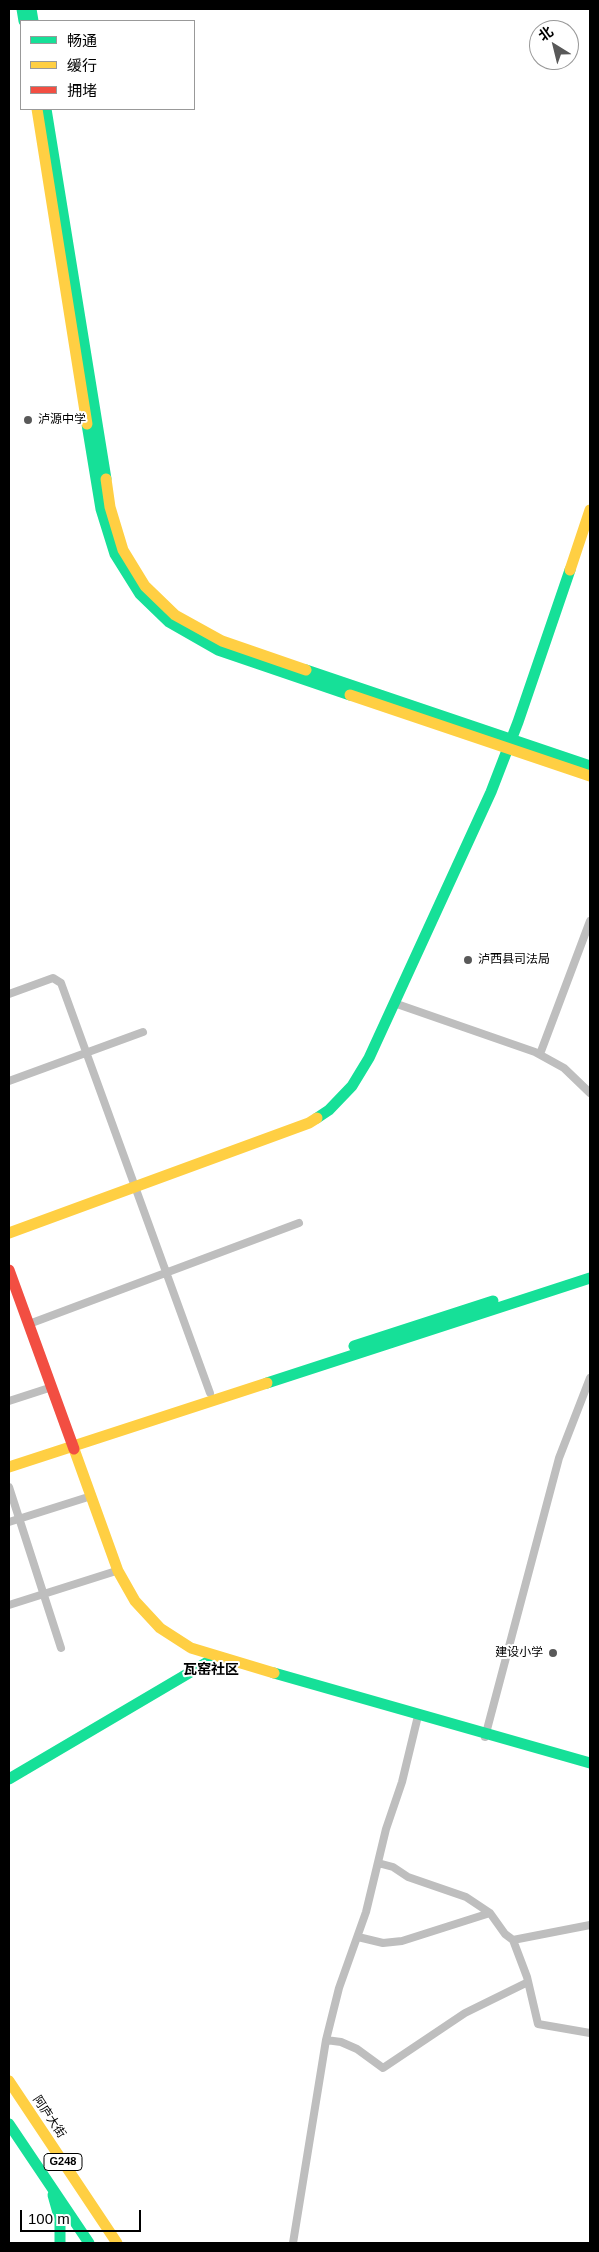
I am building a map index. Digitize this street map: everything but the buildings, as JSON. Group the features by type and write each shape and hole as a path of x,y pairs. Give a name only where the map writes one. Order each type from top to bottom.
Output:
{"main road":[{"path":"37,110 100,509 115,554 134,586 147,602 169,622 218,650 510,744 590,766"},
{"path":"46,110 110,507 123,550 141,580 154,596 175,615 199,630 222,641 510,744 590,776"},
{"path":"9,1233 310,1123 329,1110 345,1095 358,1077 394,1003 491,792 510,744 590,510"},
{"path":"9,1270 69,1443 123,1582 142,1610 170,1636 191,1648 590,1768"},
{"path":"9,1466 210,1393 590,1270"},
{"path":"9,1458 69,1443 590,1278"},
{"path":"9,1287 46,1389 69,1443 85,1498 113,1572 131,1604 156,1632 183,1650 211,1660 417,1720 590,1763"},
{"path":"9,1779 211,1660"},
{"name":"阿庐大街","path":"9,2081 117,2243"},
{"name":"G248","path":"9,2124 89,2243"},
{"path":"49,2184 60,2220 60,2243"}],"street":[{"path":"540,1054 590,921"},
{"path":"9,994 53,978 61,983 210,1393"},
{"path":"394,1003 540,1054 564,1068 590,1093"},
{"path":"9,1081 142,1032"},
{"path":"28,1324 299,1223"},
{"path":"485,1736 559,1458 590,1378"},
{"path":"9,1401 46,1389"},
{"path":"9,1487 61,1648"},
{"path":"9,1522 85,1498"},
{"path":"9,1605 113,1572"},
{"path":"293,2243 326,2040 339,1988 366,1912 417,1720"},
{"path":"378,1863 392,1867 408,1878 466,1897 490,1913 505,1934 513,1940 528,1982 538,2024 590,2033"},
{"path":"358,1937 383,1943 402,1942 490,1913"},
{"path":"513,1940 590,1925"},
{"path":"326,2040 341,2042 357,2049 383,2068 465,2013 528,1982"}],"traffic: fast":[{"path":"22,9 24,20"},
{"path":"31,9 33,20"},
{"path":"46,110 106,479"},
{"path":"87,424 101,509 115,554 140,594 169,622 218,650 350,695"},
{"path":"317,1118 329,1110 352,1086 369,1058 491,792 518,722 570,570"},
{"path":"306,670 590,766"},
{"path":"267,1383 590,1278"},
{"path":"354,1346 493,1301"},
{"path":"9,1779 211,1660"},
{"path":"274,1673 590,1763"},
{"path":"9,2124 89,2243"},
{"path":"53,2195 60,2220 60,2243"}],"traffic: slow":[{"path":"37,110 87,424"},
{"path":"106,479 110,507 123,550 145,586 175,615 222,641 306,670"},
{"path":"570,570 590,510"},
{"path":"350,695 590,776"},
{"path":"9,1233 309,1123 317,1118"},
{"path":"9,1467 267,1383"},
{"path":"74,1449 118,1571 135,1601 160,1628 191,1648 274,1673"},
{"path":"9,2081 117,2243"}],"traffic: jam":[{"path":"9,1270 74,1449"}],"place":[{"name":"泸源中学","path":"28,420"},
{"name":"泸西县司法局","path":"468,960"},
{"name":"建设小学","path":"553,1653"}],"district":[{"name":"瓦窑社区","path":"211,1670"}]}
